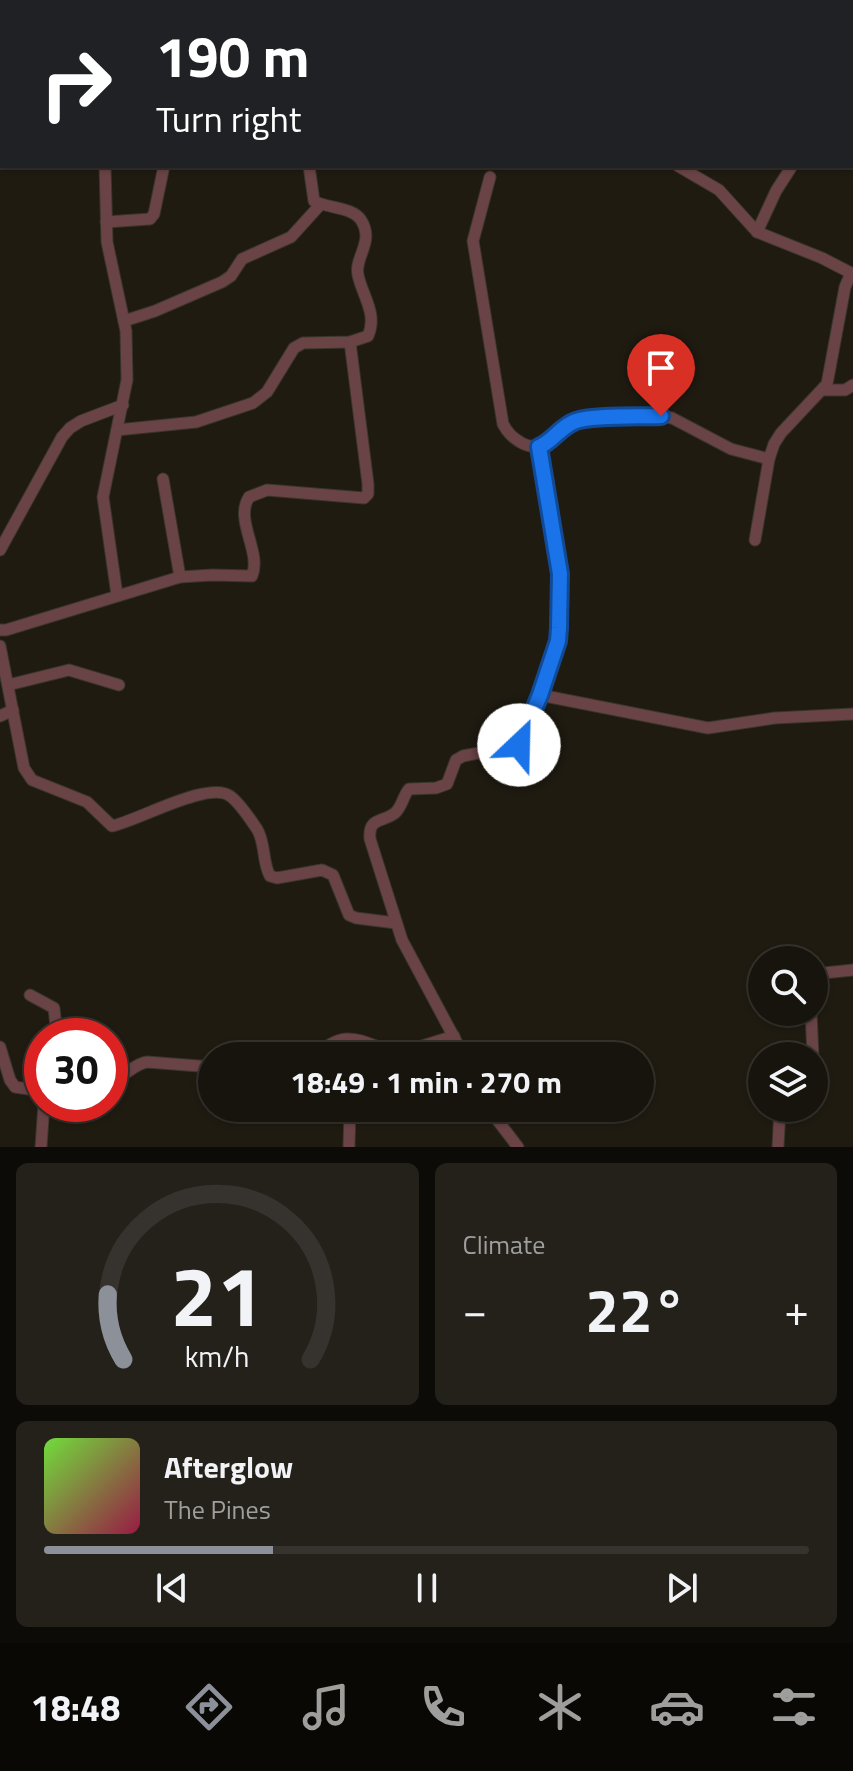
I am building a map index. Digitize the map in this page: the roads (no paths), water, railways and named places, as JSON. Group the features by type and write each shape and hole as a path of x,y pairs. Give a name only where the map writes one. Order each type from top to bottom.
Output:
{"street":[{"path":"105,168 109,255 124,321 127,380 103,497 117,595"},
{"path":"106,222 150,219 154,214 164,168"},
{"path":"117,430 185,425 253,403 267,392 294,348 303,343 350,342 368,336 371,328 370,306 357,264 366,244 361,219 355,214 314,201 309,168"},
{"path":"681,168 719,190 757,232 822,258 852,274 845,287 830,375 823,390 781,433 769,459 755,540"},
{"path":"757,232 791,168"},
{"path":"490,177 473,241 500,411 509,435 528,446 539,447 547,444 565,427 580,420 661,416 672,418 731,449 769,459"},
{"path":"124,321 222,282 231,276 242,259 291,237 320,205"},
{"path":"0,630 180,577 252,576 254,565 244,508 249,497 267,490 364,498 368,494 350,342"},
{"path":"823,390 845,390 853,385"},
{"path":"0,550 62,437 81,421 123,405"},
{"path":"457,1042 405,946 369,828 374,821 399,809 409,789 436,788 447,784 456,760 463,756 519,745 558,641 561,585 539,447"},
{"path":"163,479 180,577"},
{"path":"0,646 26,774 32,780 87,802 112,826 184,800 224,793 238,805 263,840 270,876 329,871 349,915 396,923"},
{"path":"8,685 69,670 119,685"},
{"path":"540,695 708,728 775,718 853,714"},
{"path":"0,716 13,710"},
{"path":"828,973 853,970"},
{"path":"30,995 54,1008 57,1018"},
{"path":"341,1042 365,1040 394,1052 403,1052 454,1036"},
{"path":"0,1047 10,1080 15,1087 24,1088"},
{"path":"128,1073 140,1063 147,1062 198,1066"},
{"path":"41,1147 43,1122"},
{"path":"349,1147 350,1122"},
{"path":"499,1122 518,1147"},
{"path":"778,1147 779,1122"}]}
